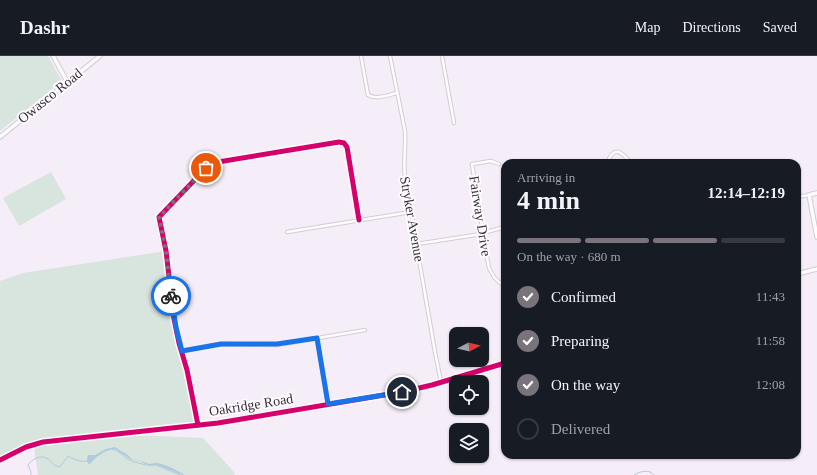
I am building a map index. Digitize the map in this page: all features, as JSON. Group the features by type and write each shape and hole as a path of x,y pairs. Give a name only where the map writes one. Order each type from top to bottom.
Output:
{"street":[{"path":"53,56 68,83"},
{"name":"Owasco Road","path":"0,136 100,56"},
{"path":"361,56 368,95 373,97 397,93"},
{"name":"Stryker Avenue","path":"390,56 405,139 404,170 434,352 441,382"},
{"path":"442,56 454,123"},
{"path":"198,425 187,370 174,319 165,247 159,217 212,163 339,142 344,143 347,147 359,220"},
{"path":"609,159 612,154 617,151 627,159"},
{"name":"Fairway Drive","path":"499,164 491,161 472,164 489,268 494,277 501,283"},
{"path":"801,196 817,193"},
{"path":"809,195 817,237"},
{"path":"287,232 411,212"},
{"path":"417,244 483,233 501,228"},
{"path":"801,273 817,269"},
{"path":"182,351 221,344 277,344 365,330"},
{"path":"317,338 328,404"},
{"name":"Oakridge Road","path":"0,460 26,447 43,442 231,421 402,392 501,364"}],"shaded area":[{"path":"0,56 48,56 62,81 0,131"},
{"path":"51,172 66,199 19,226 3,198"},
{"path":"166,251 198,425 131,435 203,438 235,475 38,475 34,447 21,449 0,459 0,281 23,273"}],"water":[{"path":"115,447 132,459 141,461 149,464 162,464 175,469 184,475 157,465 149,466 140,461 130,459 115,449 101,454 90,464 87,462 88,455 95,455 106,449"}],"waterway":[{"path":"111,449 118,451 126,458 146,465"},
{"path":"31,475 28,465 34,459 40,457 48,459 60,467 68,456 73,459 87,461"},
{"path":"153,465 180,475"},
{"path":"634,475 645,471 654,475"}],"cycle path":[{"path":"198,425 187,370 174,319 166,251 159,217 212,163 339,142 344,143 347,147 359,220"},
{"path":"0,460 26,447 43,442 218,423 402,392 432,385 501,364"}],"way so far":[{"path":"171,296 165,243 159,217 206,168"}],"route":[{"path":"171,296 179,343 182,351 221,344 266,345 317,338 328,404 402,392"}]}
